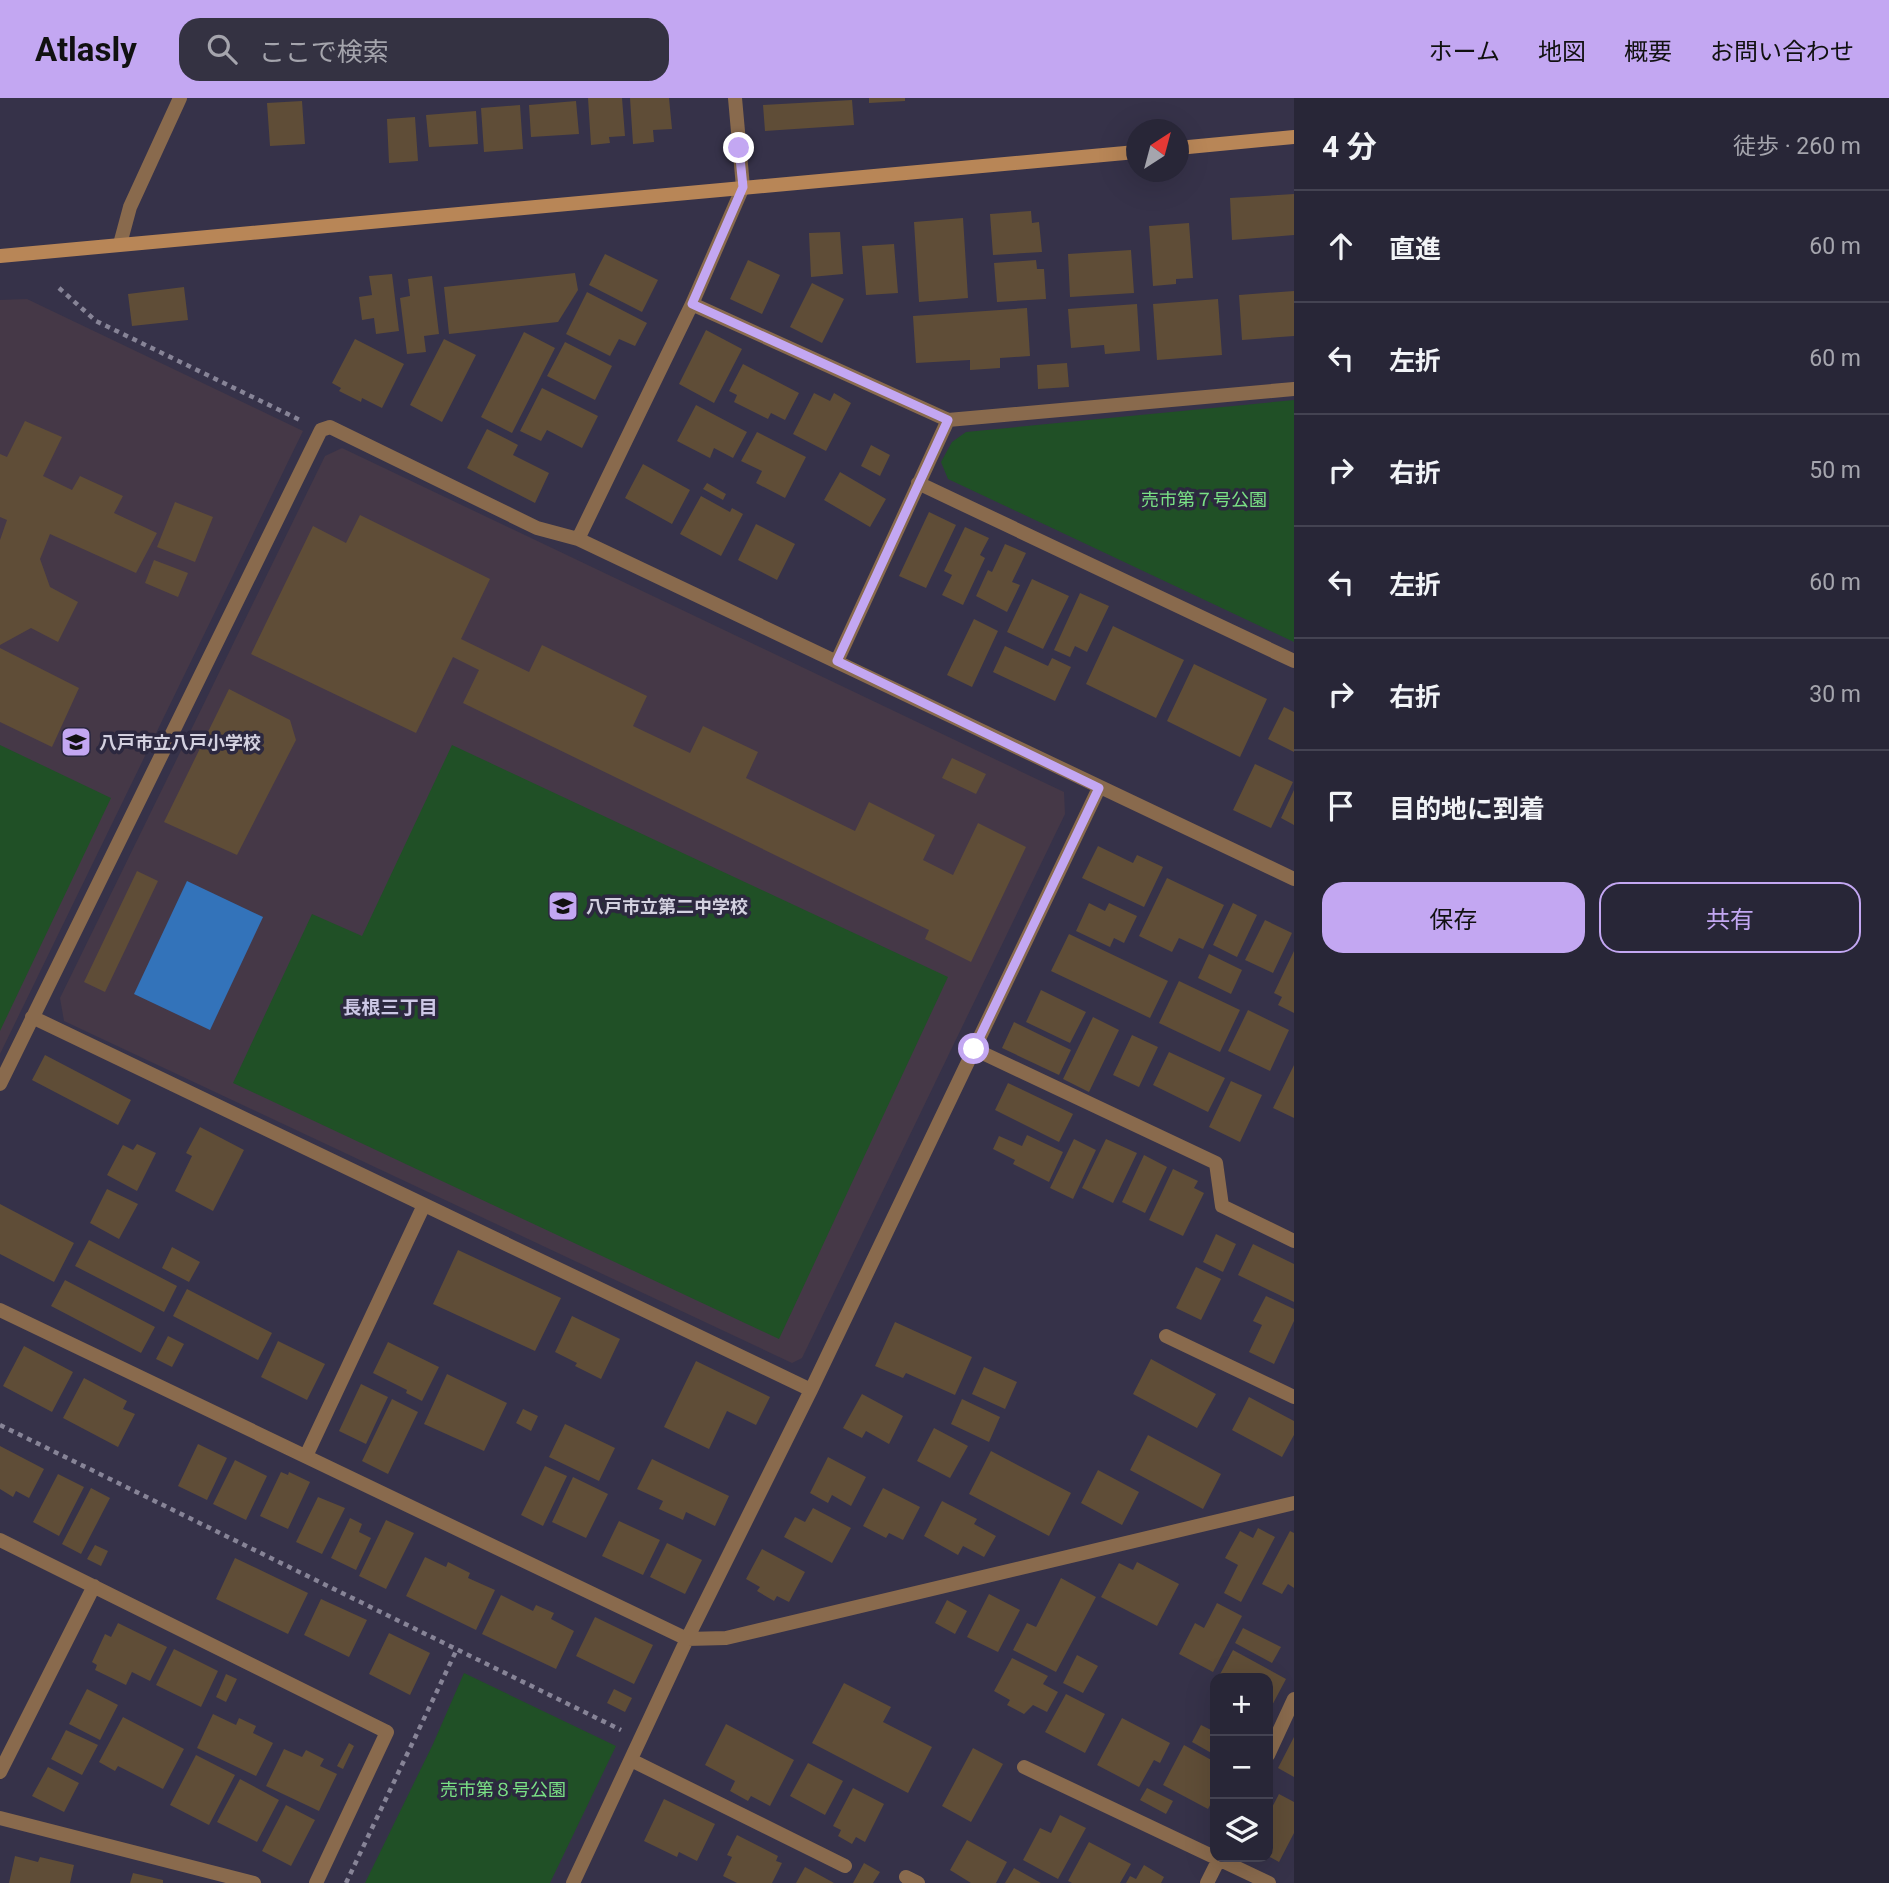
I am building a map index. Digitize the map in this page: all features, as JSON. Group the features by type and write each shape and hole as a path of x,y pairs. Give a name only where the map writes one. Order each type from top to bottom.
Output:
{"street":[{"path":"120,244 130,206 180,98"},
{"path":"578,539 692,304 743,187 735,98"},
{"path":"1189,147 1294,137"},
{"path":"0,256 1126,153"},
{"path":"692,304 948,420 1294,389"},
{"path":"837,661 948,420"},
{"path":"0,1084 321,430 330,428 537,528 578,539 1294,879"},
{"path":"918,483 1294,661"},
{"path":"573,1883 687,1639 811,1390 1099,788"},
{"path":"32,1017 811,1390"},
{"path":"974,1049 1216,1163 1222,1206 1294,1241"},
{"path":"306,1456 425,1205"},
{"path":"0,1310 687,1639 726,1638 1294,1503"},
{"path":"1167,1336 1294,1397"},
{"path":"0,1540 387,1732 316,1883"},
{"path":"0,1772 93,1586"},
{"path":"1273,1744 1294,1699"},
{"path":"631,1760 845,1866"},
{"path":"1024,1767 1210,1854"},
{"path":"0,1818 254,1883"},
{"path":"1207,1883 1217,1862"},
{"path":"1227,1862 1269,1883"}],"path":[{"path":"59,288 96,321 321,430"},
{"path":"0,1425 640,1740"},
{"path":"346,1883 457,1649"}],"shaded area":[{"name":"八戸市立八戸小学校","path":"27,299 303,431 0,1054 0,300"},
{"name":"八戸市立第二中学校","path":"342,448 1064,792 1065,814 802,1358 792,1363 64,1021 60,998 325,456"}],"green space":[{"name":"売市第７号公園","path":"1294,400 1294,642 948,479 941,462 952,442 966,432"},
{"path":"0,745 111,798 0,1031"},
{"path":"452,745 948,977 779,1339 233,1083 312,914 362,936"},
{"name":"売市第８号公園","path":"464,1673 616,1746 550,1883 365,1883 433,1744"}],"water":[{"path":"187,881 263,917 210,1030 134,994"}],"building":[{"path":"588,98 622,98 625,136 609,137 610,143 591,145"},
{"path":"630,98 669,98 672,129 653,130 654,142 633,144"},
{"path":"869,98 905,98 905,101 869,103"},
{"path":"852,100 854,125 765,131 763,105"},
{"path":"302,101 305,144 270,146 267,103"},
{"path":"576,101 579,134 531,137 529,105"},
{"path":"520,105 523,149 484,152 481,108"},
{"path":"476,111 478,144 429,147 426,115"},
{"path":"415,117 418,161 389,163 387,119"},
{"path":"1294,194 1294,235 1232,240 1230,198"},
{"path":"1031,211 1032,223 1039,222 1042,252 993,255 990,214"},
{"path":"963,218 968,298 919,302 914,222"},
{"path":"1189,223 1193,278 1176,279 1176,284 1153,286 1149,226"},
{"path":"840,232 843,274 811,277 809,233"},
{"path":"894,244 898,293 866,295 862,246"},
{"path":"1131,250 1134,293 1070,297 1068,254"},
{"path":"605,254 658,280 642,312 589,285"},
{"path":"748,260 780,275 762,314 730,299"},
{"path":"1036,260 1037,269 1044,269 1046,299 997,302 994,263"},
{"path":"575,273 578,290 558,322 449,334 444,287"},
{"path":"392,274 399,331 376,334 374,318 362,320 359,297 372,295 369,276"},
{"path":"432,276 439,334 424,336 426,352 407,354 400,298 410,296 408,279"},
{"path":"812,283 844,299 822,343 790,327"},
{"path":"184,287 188,320 132,326 128,294"},
{"path":"1294,291 1294,336 1242,340 1239,295"},
{"path":"587,292 647,323 635,346 619,339 610,356 566,334"},
{"path":"1218,299 1222,355 1157,360 1153,304"},
{"path":"1137,304 1140,351 1105,354 1104,345 1071,348 1068,309"},
{"path":"1027,308 1030,356 1000,358 1000,368 970,370 970,360 916,363 913,316"},
{"path":"706,330 742,349 714,403 679,384"},
{"path":"524,332 555,348 512,433 481,417"},
{"path":"355,339 404,364 382,408 362,398 361,402 339,391 341,388 332,383"},
{"path":"444,339 476,355 442,422 410,405"},
{"path":"565,342 612,366 595,400 547,376"},
{"path":"1067,363 1069,387 1038,389 1037,365"},
{"path":"743,364 799,393 785,420 771,413 768,419 734,402 737,395 729,391"},
{"path":"542,388 598,416 582,448 547,430 541,441 520,431"},
{"path":"814,393 830,401 834,393 851,403 826,451 793,434"},
{"path":"696,405 747,432 733,458 714,448 710,458 677,441"},
{"path":"25,421 62,437 43,476 72,490 80,476 123,496 114,513 157,533 136,573 50,534 40,559 50,587 78,602 58,642 31,628 0,645 0,540 7,520 0,517 0,454 7,457"},
{"path":"487,429 518,445 513,455 549,473 535,503 467,468"},
{"path":"757,432 806,457 785,498 756,483 762,471 741,461"},
{"path":"871,445 890,455 880,476 861,466"},
{"path":"643,464 690,490 672,524 625,498"},
{"path":"840,472 886,499 870,527 824,500"},
{"path":"707,483 726,494 723,500 703,489"},
{"path":"701,496 730,512 732,508 743,514 721,556 680,534"},
{"path":"175,502 213,517 195,562 157,547"},
{"path":"929,512 956,525 926,588 899,576"},
{"path":"360,515 490,579 461,639 529,672 542,645 647,696 633,726 690,753 703,726 758,752 746,778 855,831 869,802 935,835 923,860 953,875 978,823 1026,847 971,962 925,939 929,930 463,703 479,670 453,657 416,733 251,654 313,526 346,543"},
{"path":"756,524 795,544 777,580 738,560"},
{"path":"965,527 989,538 980,555 985,558 963,605 942,595 952,575 944,571"},
{"path":"1005,544 1026,553 1012,582 1020,585 1007,612 976,596 988,570 992,572"},
{"path":"154,560 188,573 178,597 145,583"},
{"path":"1032,579 1069,596 1043,649 1007,632"},
{"path":"1080,593 1109,606 1087,652 1075,646 1070,657 1054,650"},
{"path":"974,619 998,631 972,687 947,675"},
{"path":"1113,626 1184,660 1156,718 1086,684"},
{"path":"1005,646 1048,666 1052,658 1071,667 1055,701 993,672"},
{"path":"0,648 79,688 52,747 0,722"},
{"path":"1194,664 1267,699 1240,757 1167,721"},
{"path":"229,689 290,720 296,740 237,855 164,822"},
{"path":"1284,707 1294,712 1294,752 1268,739"},
{"path":"952,758 986,774 976,794 942,778"},
{"path":"1255,764 1293,782 1271,828 1233,810"},
{"path":"1294,790 1294,825 1281,818"},
{"path":"1098,846 1133,863 1137,855 1163,867 1144,907 1082,878"},
{"path":"137,871 158,881 105,992 84,982"},
{"path":"1167,878 1224,905 1203,949 1179,938 1172,952 1139,936"},
{"path":"1089,903 1105,911 1109,903 1137,916 1124,943 1114,938 1110,947 1076,931"},
{"path":"1233,903 1257,915 1237,957 1213,945"},
{"path":"1265,920 1292,933 1273,973 1245,960"},
{"path":"1069,934 1168,981 1150,1018 1051,971"},
{"path":"1294,951 1294,1013 1278,1005 1282,997 1274,993"},
{"path":"1209,954 1242,970 1231,994 1198,978"},
{"path":"1179,981 1240,1010 1220,1052 1159,1023"},
{"path":"1041,990 1086,1012 1070,1043 1026,1022"},
{"path":"1248,1010 1289,1030 1270,1071 1228,1051"},
{"path":"1093,1017 1119,1030 1089,1092 1063,1079"},
{"path":"1014,1022 1071,1050 1059,1075 1002,1048"},
{"path":"1132,1035 1158,1047 1139,1087 1113,1075"},
{"path":"1169,1052 1225,1078 1208,1112 1153,1085"},
{"path":"45,1055 131,1100 118,1125 32,1080"},
{"path":"1294,1065 1294,1118 1273,1108"},
{"path":"1231,1081 1262,1095 1240,1142 1209,1127"},
{"path":"1008,1083 1073,1114 1059,1142 995,1110"},
{"path":"200,1127 244,1150 213,1211 175,1191 192,1156 186,1153"},
{"path":"1027,1135 1063,1152 1049,1182 1013,1164 1015,1160 993,1149 999,1136 1022,1146"},
{"path":"1074,1139 1096,1150 1073,1199 1050,1188"},
{"path":"1106,1139 1137,1153 1113,1203 1082,1188"},
{"path":"137,1144 156,1153 137,1191 107,1175 123,1145 133,1150"},
{"path":"1144,1155 1167,1167 1145,1213 1122,1202"},
{"path":"1173,1169 1198,1181 1194,1188 1204,1193 1183,1236 1149,1220"},
{"path":"107,1189 138,1204 119,1239 90,1223"},
{"path":"0,1204 74,1243 54,1282 0,1254"},
{"path":"1216,1234 1236,1244 1223,1272 1203,1262"},
{"path":"89,1240 177,1286 164,1312 75,1266"},
{"path":"1253,1244 1294,1264 1294,1302 1238,1275"},
{"path":"172,1247 200,1262 189,1282 162,1268"},
{"path":"458,1250 561,1298 535,1351 433,1304"},
{"path":"1196,1267 1221,1279 1201,1320 1176,1308"},
{"path":"65,1280 155,1327 141,1353 51,1306"},
{"path":"187,1289 272,1333 258,1360 173,1316"},
{"path":"1266,1296 1294,1309 1294,1321 1274,1364 1249,1352 1262,1325 1253,1321"},
{"path":"572,1316 620,1339 601,1379 555,1352"},
{"path":"895,1322 972,1357 955,1395 906,1373 903,1378 875,1366"},
{"path":"168,1336 184,1344 172,1367 156,1359"},
{"path":"278,1341 325,1364 307,1400 261,1377"},
{"path":"388,1342 439,1367 422,1401 406,1393 407,1390 373,1373"},
{"path":"24,1346 73,1372 52,1412 3,1386"},
{"path":"1151,1359 1216,1394 1197,1428 1133,1394"},
{"path":"696,1361 770,1397 756,1425 727,1411 709,1449 664,1427"},
{"path":"984,1367 1017,1382 1005,1409 972,1394"},
{"path":"447,1374 507,1403 484,1451 424,1424"},
{"path":"84,1378 127,1401 123,1409 135,1414 118,1447 63,1418"},
{"path":"361,1384 388,1397 366,1444 339,1431"},
{"path":"862,1394 903,1416 889,1444 866,1431 862,1438 843,1428"},
{"path":"1249,1397 1294,1421 1294,1435 1282,1457 1232,1430"},
{"path":"392,1399 418,1412 388,1474 362,1461"},
{"path":"962,1399 1000,1417 989,1442 951,1424"},
{"path":"523,1409 538,1416 531,1431 516,1423"},
{"path":"565,1424 615,1448 599,1481 549,1457"},
{"path":"934,1428 968,1446 950,1478 917,1461"},
{"path":"1148,1435 1221,1474 1203,1509 1130,1470"},
{"path":"198,1444 227,1458 207,1500 178,1486"},
{"path":"0,1446 44,1469 29,1498 16,1491 13,1497 0,1489"},
{"path":"991,1451 1071,1493 1049,1536 969,1494"},
{"path":"828,1457 866,1477 851,1506 832,1495 828,1503 810,1493"},
{"path":"652,1459 729,1496 715,1526 686,1512 683,1520 659,1509 663,1501 637,1489"},
{"path":"235,1460 267,1476 246,1520 213,1504"},
{"path":"545,1466 567,1476 543,1526 521,1515"},
{"path":"1098,1470 1139,1492 1122,1525 1081,1503"},
{"path":"281,1472 288,1475 289,1472 310,1482 288,1529 260,1516"},
{"path":"58,1474 84,1487 59,1536 33,1522"},
{"path":"573,1477 608,1494 586,1538 552,1522"},
{"path":"91,1488 110,1498 81,1554 62,1544"},
{"path":"883,1488 920,1507 903,1540 889,1533 886,1538 863,1526"},
{"path":"318,1497 345,1508 322,1554 296,1542"},
{"path":"942,1501 977,1519 974,1524 996,1536 984,1557 963,1546 958,1555 924,1536"},
{"path":"813,1508 851,1528 832,1563 784,1537 795,1517 805,1522"},
{"path":"350,1518 362,1524 359,1532 371,1538 356,1570 331,1558"},
{"path":"386,1520 414,1533 386,1589 359,1576"},
{"path":"619,1521 660,1540 643,1575 602,1556"},
{"path":"1258,1528 1275,1537 1241,1602 1224,1593 1238,1565 1225,1558 1240,1531 1253,1538"},
{"path":"1290,1531 1294,1533 1294,1588 1288,1584 1282,1594 1262,1584"},
{"path":"667,1543 702,1560 685,1594 650,1577"},
{"path":"95,1545 108,1551 101,1566 87,1559"},
{"path":"762,1549 805,1572 789,1602 777,1596 774,1601 757,1591 760,1587 746,1579"},
{"path":"425,1557 446,1567 448,1562 470,1573 468,1578 495,1590 476,1630 406,1596"},
{"path":"235,1558 308,1593 288,1634 216,1599"},
{"path":"1137,1562 1179,1584 1157,1626 1101,1597 1119,1563 1133,1570"},
{"path":"1061,1578 1096,1597 1056,1672 1013,1650 1027,1623 1036,1627"},
{"path":"989,1594 1020,1610 998,1652 967,1637"},
{"path":"501,1595 533,1611 536,1605 554,1613 551,1619 574,1631 556,1669 482,1634"},
{"path":"321,1599 367,1620 349,1657 304,1635"},
{"path":"947,1600 967,1611 955,1634 935,1623"},
{"path":"1217,1603 1242,1616 1213,1672 1179,1654 1195,1623 1204,1628"},
{"path":"595,1617 653,1645 634,1684 576,1656"},
{"path":"118,1623 167,1647 150,1681 132,1672 126,1685 95,1670 97,1665 92,1662 105,1634 111,1637"},
{"path":"1243,1628 1281,1647 1272,1663 1235,1643"},
{"path":"389,1633 430,1653 410,1695 369,1674"},
{"path":"174,1649 218,1671 201,1707 156,1685"},
{"path":"1233,1650 1286,1679 1273,1704 1273,1673 1221,1673"},
{"path":"1077,1655 1098,1666 1083,1693 1063,1683"},
{"path":"1012,1658 1048,1676 1043,1684 1058,1692 1047,1712 1033,1705 1024,1714 1007,1705 1010,1700 994,1691"},
{"path":"226,1674 237,1679 226,1702 216,1697"},
{"path":"844,1683 891,1707 883,1722 932,1747 908,1793 812,1743"},
{"path":"87,1689 118,1705 100,1740 69,1724"},
{"path":"614,1689 632,1698 625,1712 607,1703"},
{"path":"1066,1694 1105,1714 1085,1753 1045,1732"},
{"path":"213,1714 236,1725 239,1718 256,1726 253,1733 273,1743 256,1776 197,1748"},
{"path":"123,1717 184,1749 163,1789 118,1766 115,1771 99,1762"},
{"path":"1122,1718 1170,1743 1160,1763 1154,1760 1139,1787 1097,1765"},
{"path":"726,1724 794,1760 770,1806 751,1796 748,1801 730,1791 735,1781 705,1765"},
{"path":"1201,1725 1210,1730 1210,1752 1192,1742"},
{"path":"66,1730 98,1745 82,1775 51,1759"},
{"path":"1294,1737 1294,1777 1278,1768"},
{"path":"349,1743 354,1746 343,1769 337,1766"},
{"path":"1184,1745 1210,1759 1208,1809 1163,1785"},
{"path":"973,1748 1003,1764 971,1822 942,1806"},
{"path":"284,1749 302,1757 306,1750 324,1759 320,1766 337,1774 319,1811 266,1786"},
{"path":"196,1755 235,1775 209,1825 170,1805"},
{"path":"808,1763 843,1781 825,1815 790,1796"},
{"path":"48,1767 79,1783 64,1812 32,1796"},
{"path":"240,1779 279,1800 257,1842 217,1822"},
{"path":"853,1788 884,1804 865,1842 856,1837 852,1844 838,1836 841,1830 833,1826"},
{"path":"1147,1788 1173,1801 1166,1814 1140,1800"},
{"path":"1279,1794 1294,1802 1294,1833 1279,1862 1273,1859 1273,1805"},
{"path":"664,1799 715,1824 697,1861 679,1852 677,1857 644,1841"},
{"path":"286,1805 315,1820 291,1866 262,1851"},
{"path":"1060,1815 1086,1828 1058,1879 1023,1860 1040,1828 1051,1833"},
{"path":"737,1835 778,1856 776,1861 782,1863 772,1883 737,1883 723,1876 732,1857 727,1855"},
{"path":"967,1840 1007,1862 996,1883 971,1883 950,1870"},
{"path":"1089,1842 1131,1864 1120,1883 1068,1881"},
{"path":"15,1856 38,1862 40,1857 74,1865 70,1883 9,1883"},
{"path":"864,1863 880,1872 873,1883 853,1883"},
{"path":"1144,1865 1164,1877 1161,1883 1126,1883 1130,1876 1136,1879"},
{"path":"805,1867 834,1883 796,1883"},
{"path":"1014,1868 1041,1883 1005,1883"},
{"path":"133,1873 163,1880 163,1883 130,1883"}],"place":[{"name":"八戸市立八戸小学校","path":"76,742"},
{"name":"八戸市立第二中学校","path":"563,906"}],"district":[{"name":"長根三丁目","path":"390,1007"}],"route":[{"path":"739,148 743,187 692,304 948,420 837,661 1099,788 974,1049"}]}
